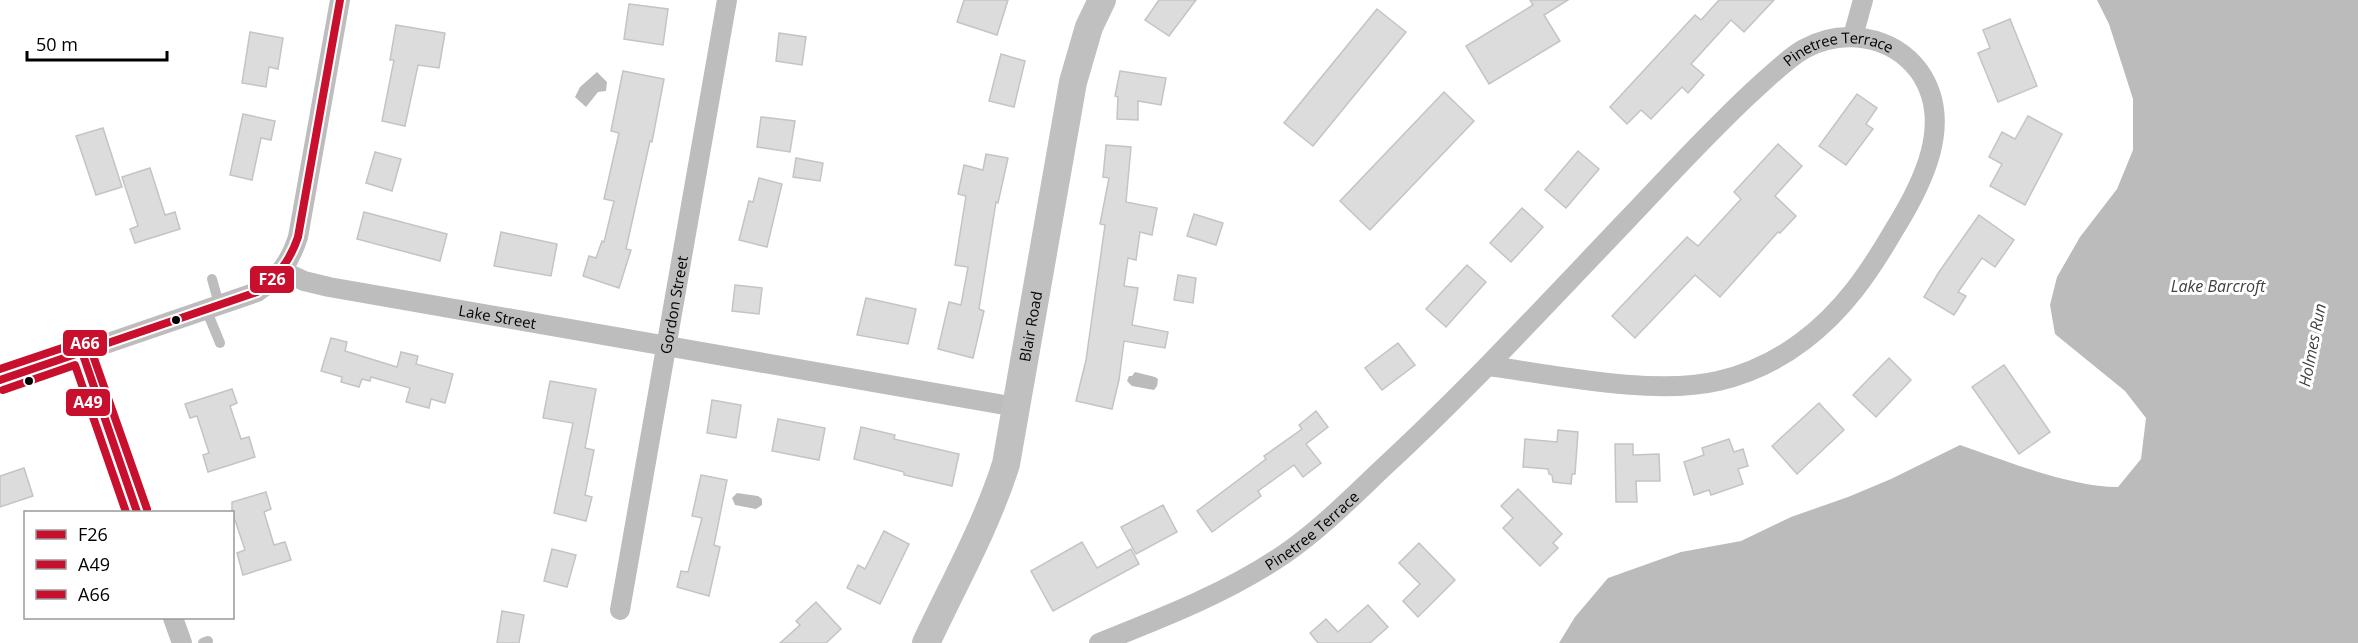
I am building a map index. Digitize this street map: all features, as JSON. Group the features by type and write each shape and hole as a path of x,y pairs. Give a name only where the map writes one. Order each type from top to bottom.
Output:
{"street":[{"path":"0,380 257,292 283,271 293,255 298,237 340,0"},
{"name":"Gordon Street","path":"620,610 727,0"},
{"name":"Blair Road","path":"929,642 996,498 1006,464 1073,82 1089,27 1102,0"},
{"path":"1853,36 1863,0"},
{"name":"Pinetree Terrace","path":"1099,643 1245,579 1312,534 1489,366 1717,124 1801,51 1821,42 1853,36 1885,44 1905,56 1918,71 1929,89 1934,109 1935,131 1926,168 1905,212 1869,273 1849,299 1802,342 1777,358 1749,371 1716,381 1649,385 1489,366"},
{"name":"Lake Street","path":"283,271 304,281 328,287 1016,407"},
{"path":"82,352 136,511"},
{"path":"173,619 182,643"}],"lane":[{"path":"212,279 213,307 220,343"}],"water":[{"name":"Lake Barcroft","path":"2097,0 2358,0 2358,643 1559,643 1575,617 1608,578 1681,552 1741,541 1791,517 1891,479 1960,445 2059,478 2118,487 2141,459 2146,418 2125,391 2055,334 2050,305 2057,277 2080,237 2117,189 2133,150 2133,99 2109,24"},
{"path":"597,72 607,82 606,91 598,92 586,107 575,97 580,87"},
{"path":"1135,372 1158,379 1154,390 1132,386 1127,381 1129,376"},
{"path":"737,493 758,496 762,499 762,505 756,509 735,505 732,498"}],"building":[{"path":"964,0 1008,0 997,35 957,22"},
{"path":"1159,0 1196,0 1169,36 1145,20"},
{"path":"1530,0 1568,0 1544,15 1560,41 1489,84 1466,46 1533,5"},
{"path":"1719,0 1774,0 1744,32 1731,20 1691,64 1704,75 1688,93 1682,87 1651,119 1641,110 1627,124 1610,107 1695,15 1701,20"},
{"path":"629,4 668,9 663,45 624,39"},
{"path":"1377,9 1406,32 1313,146 1284,123"},
{"path":"2010,19 2037,86 1998,102 1978,53 1990,48 1983,30"},
{"path":"396,25 445,33 439,68 418,65 405,126 382,121 394,60 390,60"},
{"path":"250,32 283,38 278,69 269,67 266,87 242,83"},
{"path":"779,33 806,37 802,65 776,61"},
{"path":"1001,54 1025,61 1014,107 989,101"},
{"path":"623,71 664,79 652,142 650,141 626,249 631,250 619,288 583,276 589,256 596,258 602,241 604,242 614,201 604,199 619,133 611,131"},
{"path":"1120,71 1166,78 1161,105 1138,101 1138,120 1117,119 1118,97 1115,96"},
{"path":"1444,92 1474,121 1370,230 1340,201"},
{"path":"1857,94 1877,108 1866,124 1873,129 1846,165 1819,146"},
{"path":"243,114 275,121 271,140 261,138 252,180 230,175"},
{"path":"2028,116 2062,134 2025,205 1990,186 2002,164 1989,157 2002,132 2015,139"},
{"path":"761,117 795,121 790,152 757,147"},
{"path":"103,128 122,187 96,195 76,136"},
{"path":"1778,144 1802,166 1775,196 1796,216 1780,233 1778,232 1720,297 1695,275 1635,338 1612,316 1687,237 1698,246 1741,199 1734,192"},
{"path":"1106,145 1131,147 1126,202 1157,208 1152,235 1140,232 1136,260 1128,258 1124,286 1138,288 1132,325 1168,332 1165,348 1124,341 1119,380 1112,409 1076,401 1086,360 1105,225 1100,224 1109,178 1103,177"},
{"path":"1578,151 1599,169 1566,208 1545,190"},
{"path":"375,152 401,159 392,191 366,183"},
{"path":"986,154 1008,158 998,203 996,202 979,309 984,311 973,358 938,349 949,302 961,305 968,267 955,265 966,196 958,194 964,165 983,170"},
{"path":"796,158 823,163 820,181 793,177"},
{"path":"150,168 165,215 175,212 180,229 135,243 130,229 138,226 122,177"},
{"path":"759,178 782,184 767,247 739,240 749,201 753,202"},
{"path":"1522,208 1543,227 1511,262 1490,243"},
{"path":"364,212 447,234 440,261 357,239"},
{"path":"1194,214 1223,223 1216,245 1187,236"},
{"path":"1979,215 2014,240 1995,267 1982,258 1958,292 1966,296 1954,315 1924,297"},
{"path":"501,232 557,244 551,276 494,266"},
{"path":"1467,265 1486,282 1446,327 1426,309"},
{"path":"1178,275 1196,278 1193,303 1174,300"},
{"path":"735,285 762,288 759,314 732,311"},
{"path":"866,298 916,309 908,344 857,335"},
{"path":"331,338 347,342 345,351 397,367 401,352 418,356 416,364 453,374 445,403 431,399 429,408 406,402 410,388 371,377 370,381 362,379 359,387 341,382 342,377 321,371"},
{"path":"1398,343 1415,365 1382,390 1365,368"},
{"path":"1889,358 1911,380 1876,417 1853,395"},
{"path":"2004,365 2050,432 2019,454 1972,387"},
{"path":"550,381 596,389 585,448 594,450 585,495 592,497 586,521 554,513 573,423 543,418"},
{"path":"232,389 237,403 230,406 241,439 249,437 255,457 208,472 203,455 209,453 197,416 190,418 185,404"},
{"path":"712,400 741,405 736,438 707,433"},
{"path":"1819,403 1844,430 1797,474 1772,446"},
{"path":"1316,411 1328,427 1306,444 1321,463 1303,477 1294,465 1258,491 1261,496 1212,532 1197,511 1266,459 1264,456 1302,429 1299,425"},
{"path":"778,419 825,428 819,460 772,451"},
{"path":"861,427 895,435 894,439 959,454 952,486 904,475 904,472 854,459"},
{"path":"1558,430 1578,432 1575,474 1572,474 1571,484 1553,482 1548,469 1523,467 1525,439 1557,442"},
{"path":"1729,439 1734,452 1743,449 1748,466 1738,469 1743,484 1711,495 1709,490 1694,495 1684,462 1704,455 1702,448"},
{"path":"1615,444 1633,444 1633,455 1659,454 1660,481 1636,481 1637,502 1616,502"},
{"path":"24,468 33,496 0,507 0,476"},
{"path":"701,475 727,480 714,545 720,547 709,596 677,587 681,571 688,572 702,518 692,516"},
{"path":"1518,489 1562,534 1553,543 1558,548 1540,566 1503,528 1513,518 1501,506"},
{"path":"266,492 271,509 264,512 274,545 285,542 291,560 243,575 237,553 245,550 234,520 232,502"},
{"path":"1163,505 1177,532 1136,554 1121,527"},
{"path":"884,531 909,544 880,604 847,588 858,565 865,569"},
{"path":"1082,542 1097,568 1131,549 1139,564 1053,611 1031,571"},
{"path":"1419,543 1455,580 1418,617 1403,601 1420,584 1399,563"},
{"path":"552,549 576,555 567,587 544,581"},
{"path":"816,602 841,629 826,643 780,643 800,625 796,621"},
{"path":"1368,605 1388,627 1370,643 1318,643 1310,633 1326,619 1338,632"},
{"path":"502,611 524,615 519,643 497,643"}],"transit line":[{"name":"F26","path":"0,380 257,292 277,274 291,254 298,237 340,0"},
{"name":"A66","path":"0,369 80,342 89,344 147,509"},
{"name":"F26","path":"82,352 137,511"},
{"name":"A49","path":"3,390 75,365 126,511"}],"water label":[{"name":"Holmes Run","path":"2312,345"}]}
